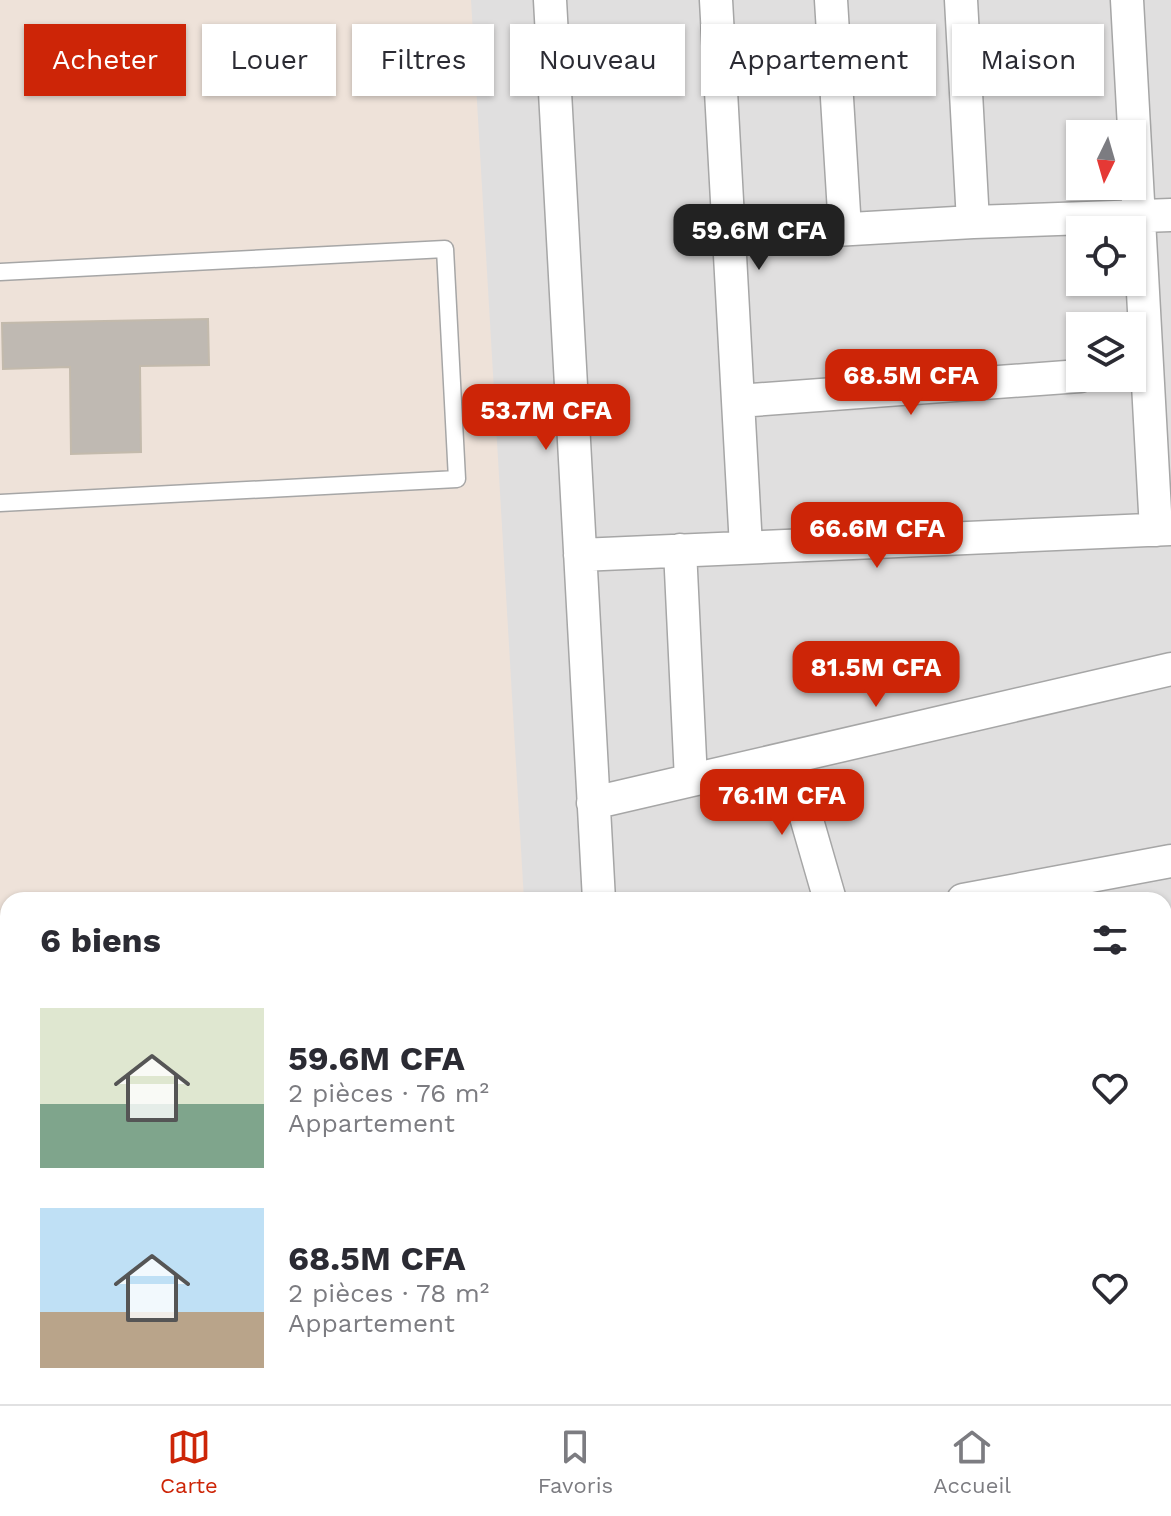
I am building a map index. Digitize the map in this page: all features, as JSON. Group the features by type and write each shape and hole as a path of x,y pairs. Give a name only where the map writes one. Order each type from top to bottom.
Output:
{"street":[{"path":"550,0 593,803 590,892"},
{"path":"716,0 746,547"},
{"path":"831,0 845,229"},
{"path":"961,0 973,222"},
{"path":"1127,0 1139,216"},
{"path":"1146,217 1171,215"},
{"path":"729,236 1066,219"},
{"path":"738,401 1066,377"},
{"path":"580,555 1164,530 1143,392"},
{"path":"680,550 691,780"},
{"path":"593,803 1171,669"},
{"path":"789,758 828,892"},
{"path":"1006,892 1171,861"}],"lane":[{"path":"0,272 445,249 457,479 0,503"}],"shaded area":[{"path":"0,0 1171,0 1171,892 0,892"},
{"path":"0,0 471,0 472,24 352,24 352,96 477,96 524,892 0,892"}],"building":[{"path":"208,319 209,365 140,366 141,452 71,454 70,367 3,369 2,323"}]}
